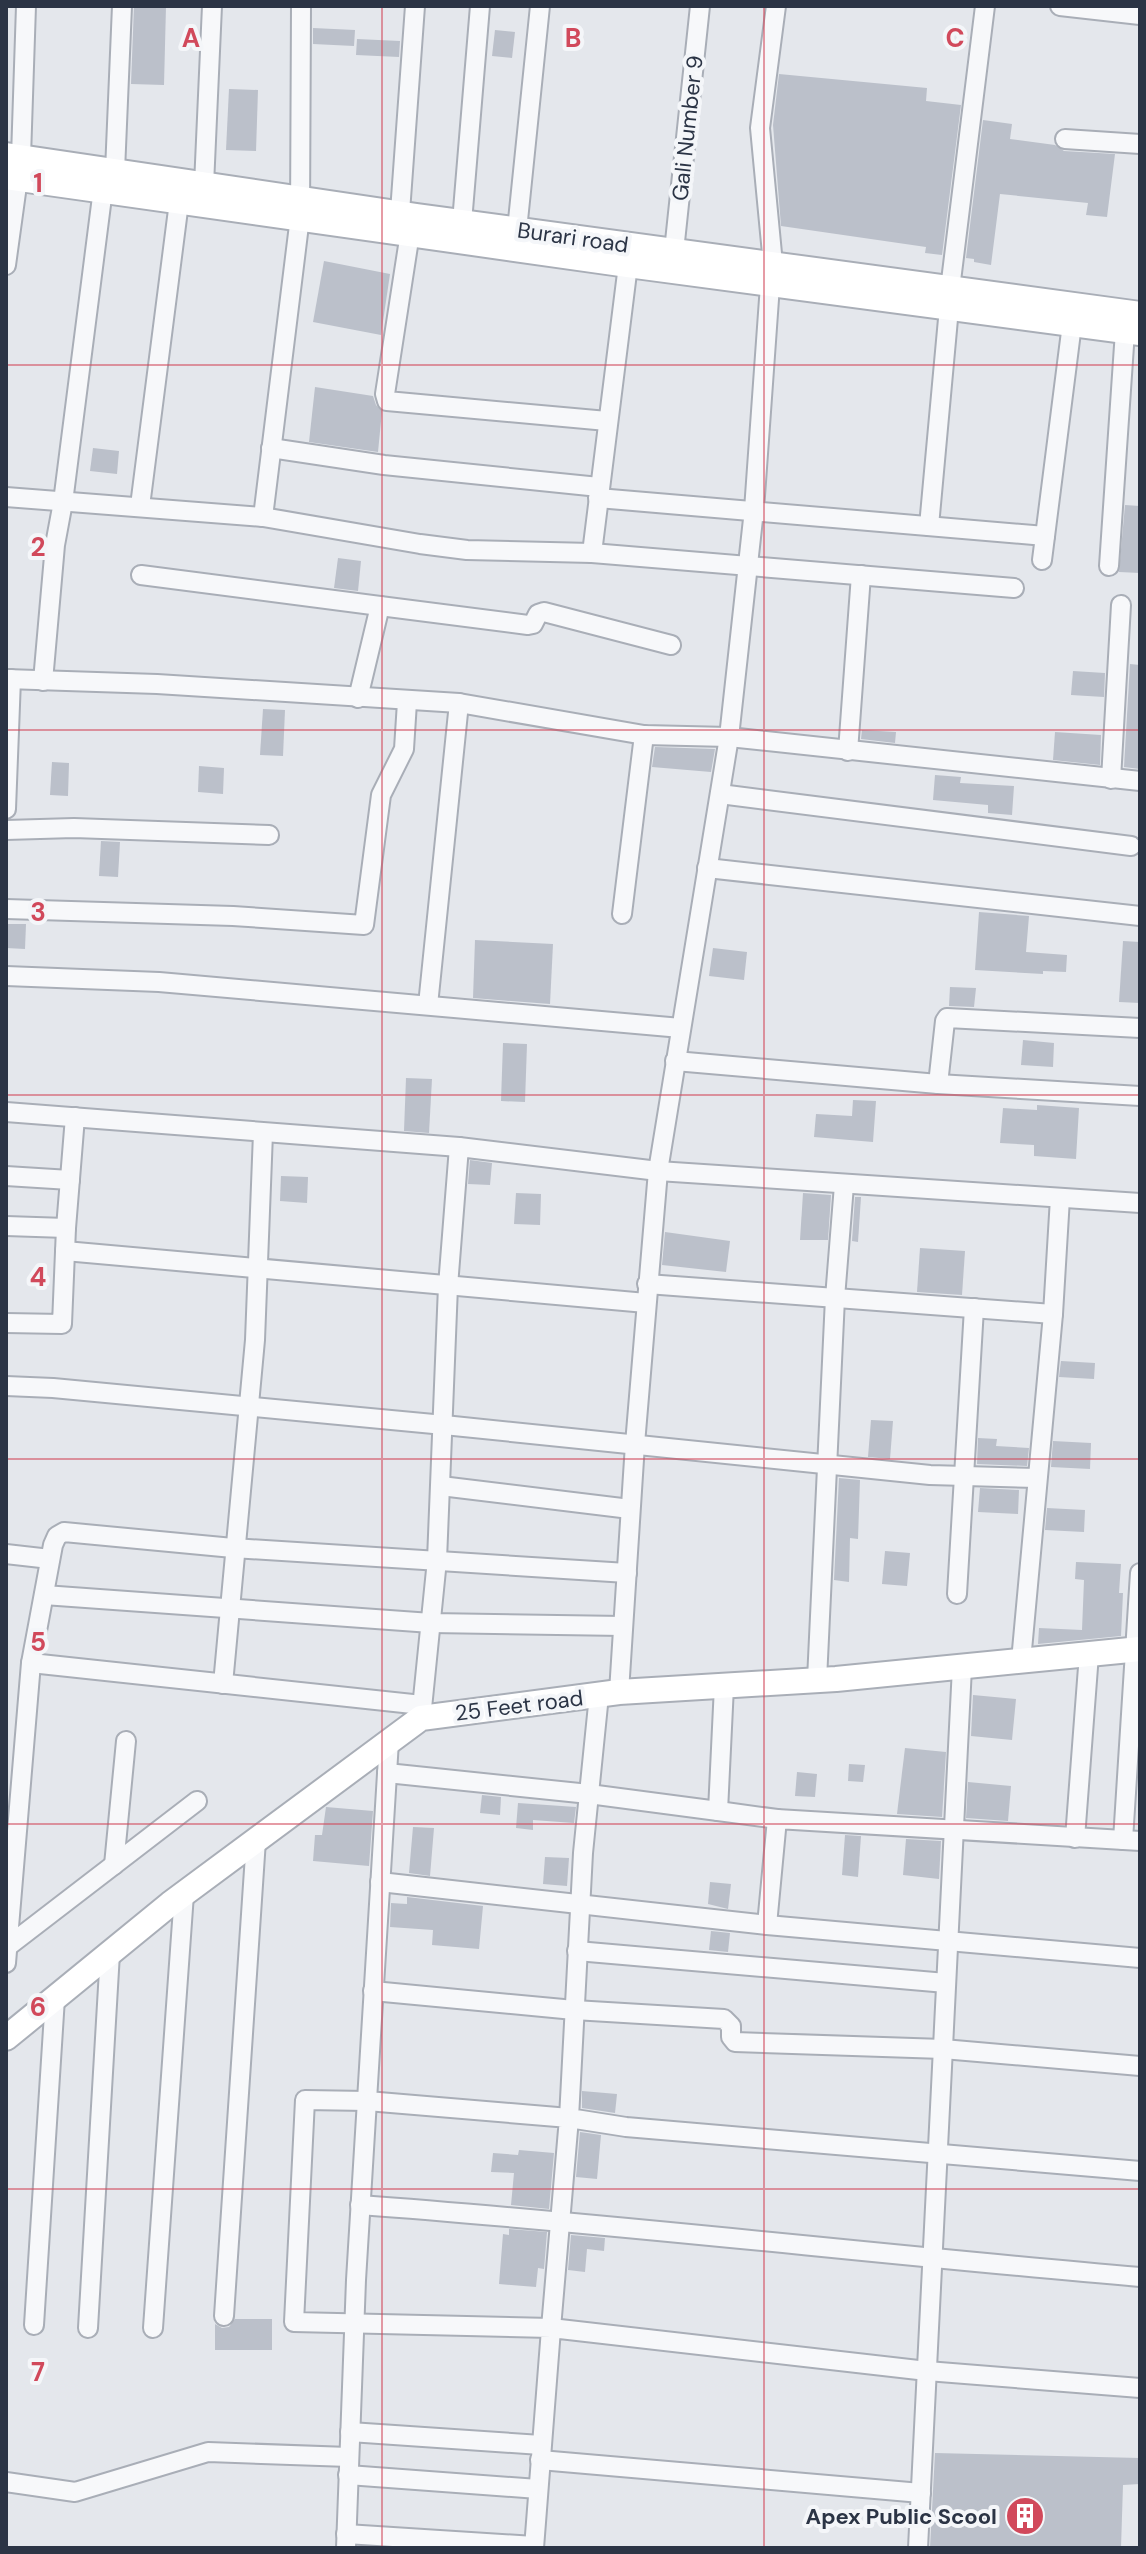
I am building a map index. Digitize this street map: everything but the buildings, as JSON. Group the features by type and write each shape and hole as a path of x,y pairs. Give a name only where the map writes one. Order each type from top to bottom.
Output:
{"main road":[{"name":"Burari road","path":"13,167 109,180 204,185 300,208"},
{"name":"Burari road","path":"109,180 179,202 300,208 405,222 628,265 771,274 1135,326"},
{"name":"Burari road","path":"405,222 462,222 674,251 771,274"},
{"name":"Burari road","path":"950,298 1072,324 1135,326"},
{"name":"25 Feet road","path":"6,2038 184,1894 389,1741 422,1711 609,1693 817,1680 1138,1649"}],"street":[{"path":"6,265 26,6"},
{"path":"43,681 55,545 109,180 122,6"},
{"path":"204,185 212,6"},
{"path":"263,517 300,208 301,6"},
{"path":"415,6 405,222 385,394 387,401 607,421"},
{"path":"462,222 480,6"},
{"path":"517,230 540,6"},
{"name":"Gali Number 9","path":"674,251 700,6"},
{"path":"389,1741 360,2205 346,2541 534,2547 569,2118 589,1794 623,1626 658,1171 729,737 754,510 771,274 760,128 776,6"},
{"path":"929,526 950,298 985,6"},
{"path":"1060,6 1140,15"},
{"path":"1065,139 1140,144"},
{"path":"140,506 179,202"},
{"path":"592,553 628,265"},
{"path":"1042,560 1072,324"},
{"path":"1109,566 1135,326"},
{"path":"271,448 598,493 1045,536"},
{"path":"6,497 263,517 467,550 592,553 1014,588"},
{"path":"141,575 526,625 533,624 538,614 544,612 671,645"},
{"path":"848,751 861,575"},
{"path":"1111,779 1121,605"},
{"path":"358,698 380,606"},
{"path":"6,809 9,679 157,684 459,703 644,735 729,737 1140,781"},
{"path":"6,909 233,916 364,925 381,795 404,749 407,702"},
{"path":"428,1005 459,703"},
{"path":"622,914 644,735"},
{"path":"720,794 1131,846"},
{"path":"6,830 74,828 269,835"},
{"path":"707,868 1140,916"},
{"path":"6,976 159,982 681,1028"},
{"path":"938,1084 947,1018 1140,1028"},
{"path":"675,1061 938,1084 1140,1096"},
{"path":"6,1112 459,1147 658,1171 1140,1203"},
{"path":"6,1323 62,1324 75,1117"},
{"path":"223,1684 233,1548 255,1340 263,1133"},
{"path":"31,1663 223,1684 422,1711 437,1560 448,1286 459,1147"},
{"path":"6,1176 70,1180"},
{"path":"817,1680 835,1298 844,1185"},
{"path":"1021,1661 1053,1314 1060,1198"},
{"path":"6,1226 66,1228"},
{"path":"65,1251 448,1286 835,1298 1053,1314"},
{"path":"957,1594 974,1308"},
{"path":"6,1386 444,1425 930,1475 1037,1478"},
{"path":"441,1486 630,1509"},
{"path":"7,1955 31,1663 57,1536 71,1531 233,1548 627,1573"},
{"path":"6,1554 50,1559"},
{"path":"387,1773 589,1794 777,1819 1131,1841 1140,1573"},
{"path":"44,1595 431,1623 623,1626"},
{"path":"1075,1838 1089,1654"},
{"path":"918,2548 962,1667"},
{"path":"718,1811 724,1686"},
{"path":"114,1865 126,1741"},
{"path":"7,1955 114,1865 197,1801"},
{"path":"767,1925 777,1819"},
{"path":"224,2316 256,1840"},
{"path":"380,1882 767,1925 1140,1958"},
{"path":"153,2328 184,1894"},
{"path":"577,1951 946,1983"},
{"path":"88,2328 110,1953"},
{"path":"373,1991 574,2010 724,2019 731,2026 731,2037 735,2042 943,2049 1140,2066"},
{"path":"34,2325 55,1998"},
{"path":"1140,2171 626,2127 569,2118 367,2101 305,2100 294,2322 551,2328 927,2371 1140,2388"},
{"path":"360,2205 560,2220 933,2260 1140,2277"},
{"path":"350,2432 921,2493"},
{"path":"6,2482 75,2492 208,2452 538,2489"}],"place":[{"name":"Apex Public Scool","path":"1025,2516"}]}
